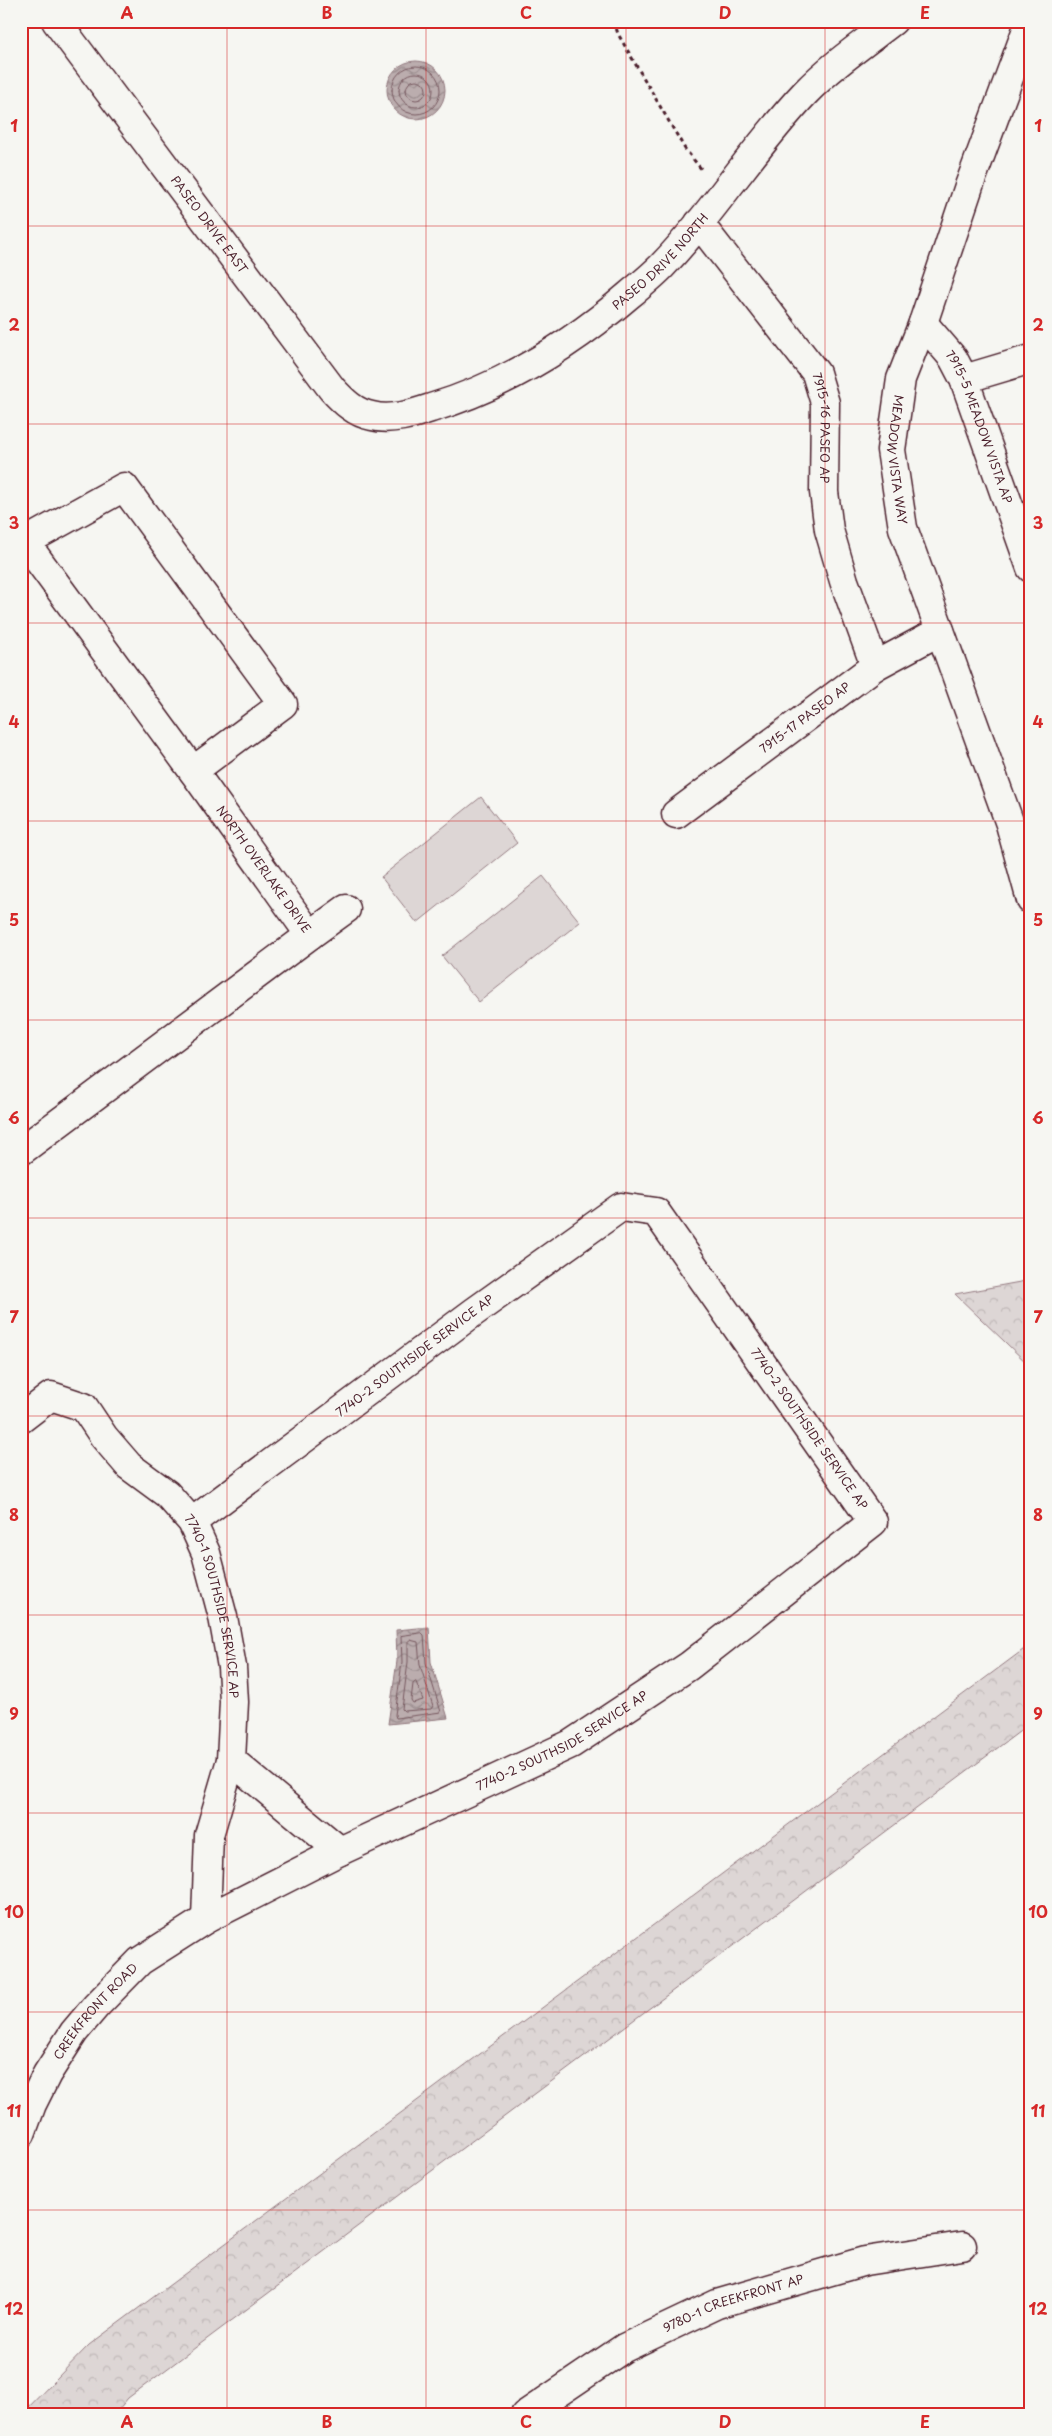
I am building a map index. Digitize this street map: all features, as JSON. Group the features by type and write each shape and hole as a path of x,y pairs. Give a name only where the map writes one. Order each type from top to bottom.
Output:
{"street":[{"name":"PASEO DRIVE EAST","path":"56,21 332,389 347,406 372,417"},
{"name":"PASEO DRIVE NORTH","path":"372,417 406,416 458,400 516,373 559,348 615,307 659,269 699,223 745,162 806,92 848,55 893,21"},
{"name":"MEADOW VISTA WAY","path":"1030,21 1022,75 969,186 923,323 901,380 891,450 903,528 1010,824 1031,900"},
{"name":"7915-16 PASEO AP","path":"699,223 816,373 825,403 824,492 829,530 844,581 875,666"},
{"name":"7915-5 MEADOW VISTA AP","path":"923,323 948,352 964,379 1031,568"},
{"path":"964,379 1031,359"},
{"path":"23,543 124,487 283,704 193,771"},
{"name":"NORTH OVERLAKE DRIVE","path":"21,1150 310,935 193,771 23,543"},
{"name":"7915-17 PASEO AP","path":"676,814 875,666 940,631"},
{"path":"310,935 346,909"},
{"name":"7740-2 SOUTHSIDE SERVICE AP","path":"192,1522 474,1312 620,1207 656,1212 873,1522 689,1666 571,1744 340,1851 206,1920"},
{"name":"7740-1 SOUTHSIDE SERVICE AP","path":"21,1419 51,1396 84,1407 104,1437 129,1466 167,1494 192,1522 206,1553 223,1617 232,1667 234,1702 231,1760 209,1835 206,1920"},
{"path":"231,1760 340,1851"},
{"name":"CREEKFRONT ROAD","path":"21,2134 32,2104 47,2074 74,2032 96,2006 140,1961 206,1920"},
{"name":"9780-1 CREEKFRONT AP","path":"525,2415 624,2348 717,2304 866,2261 962,2246"}],"path":[{"path":"614,21 618,34 685,149 721,193"}],"green space":[{"path":"481,797 517,843 417,923 381,877"},
{"path":"543,876 580,922 479,1002 442,956"},
{"path":"1031,1280 1031,1367 955,1294"},
{"path":"1031,1644 1031,1723 128,2398 114,2415 21,2415 89,2345"}],"water":[{"path":"416,61 432,66 440,74 445,90 440,106 432,114 416,119 400,114 392,106 387,90 392,74 400,66"},
{"path":"429,1627 431,1662 448,1718 388,1724 397,1661 396,1630"}]}
